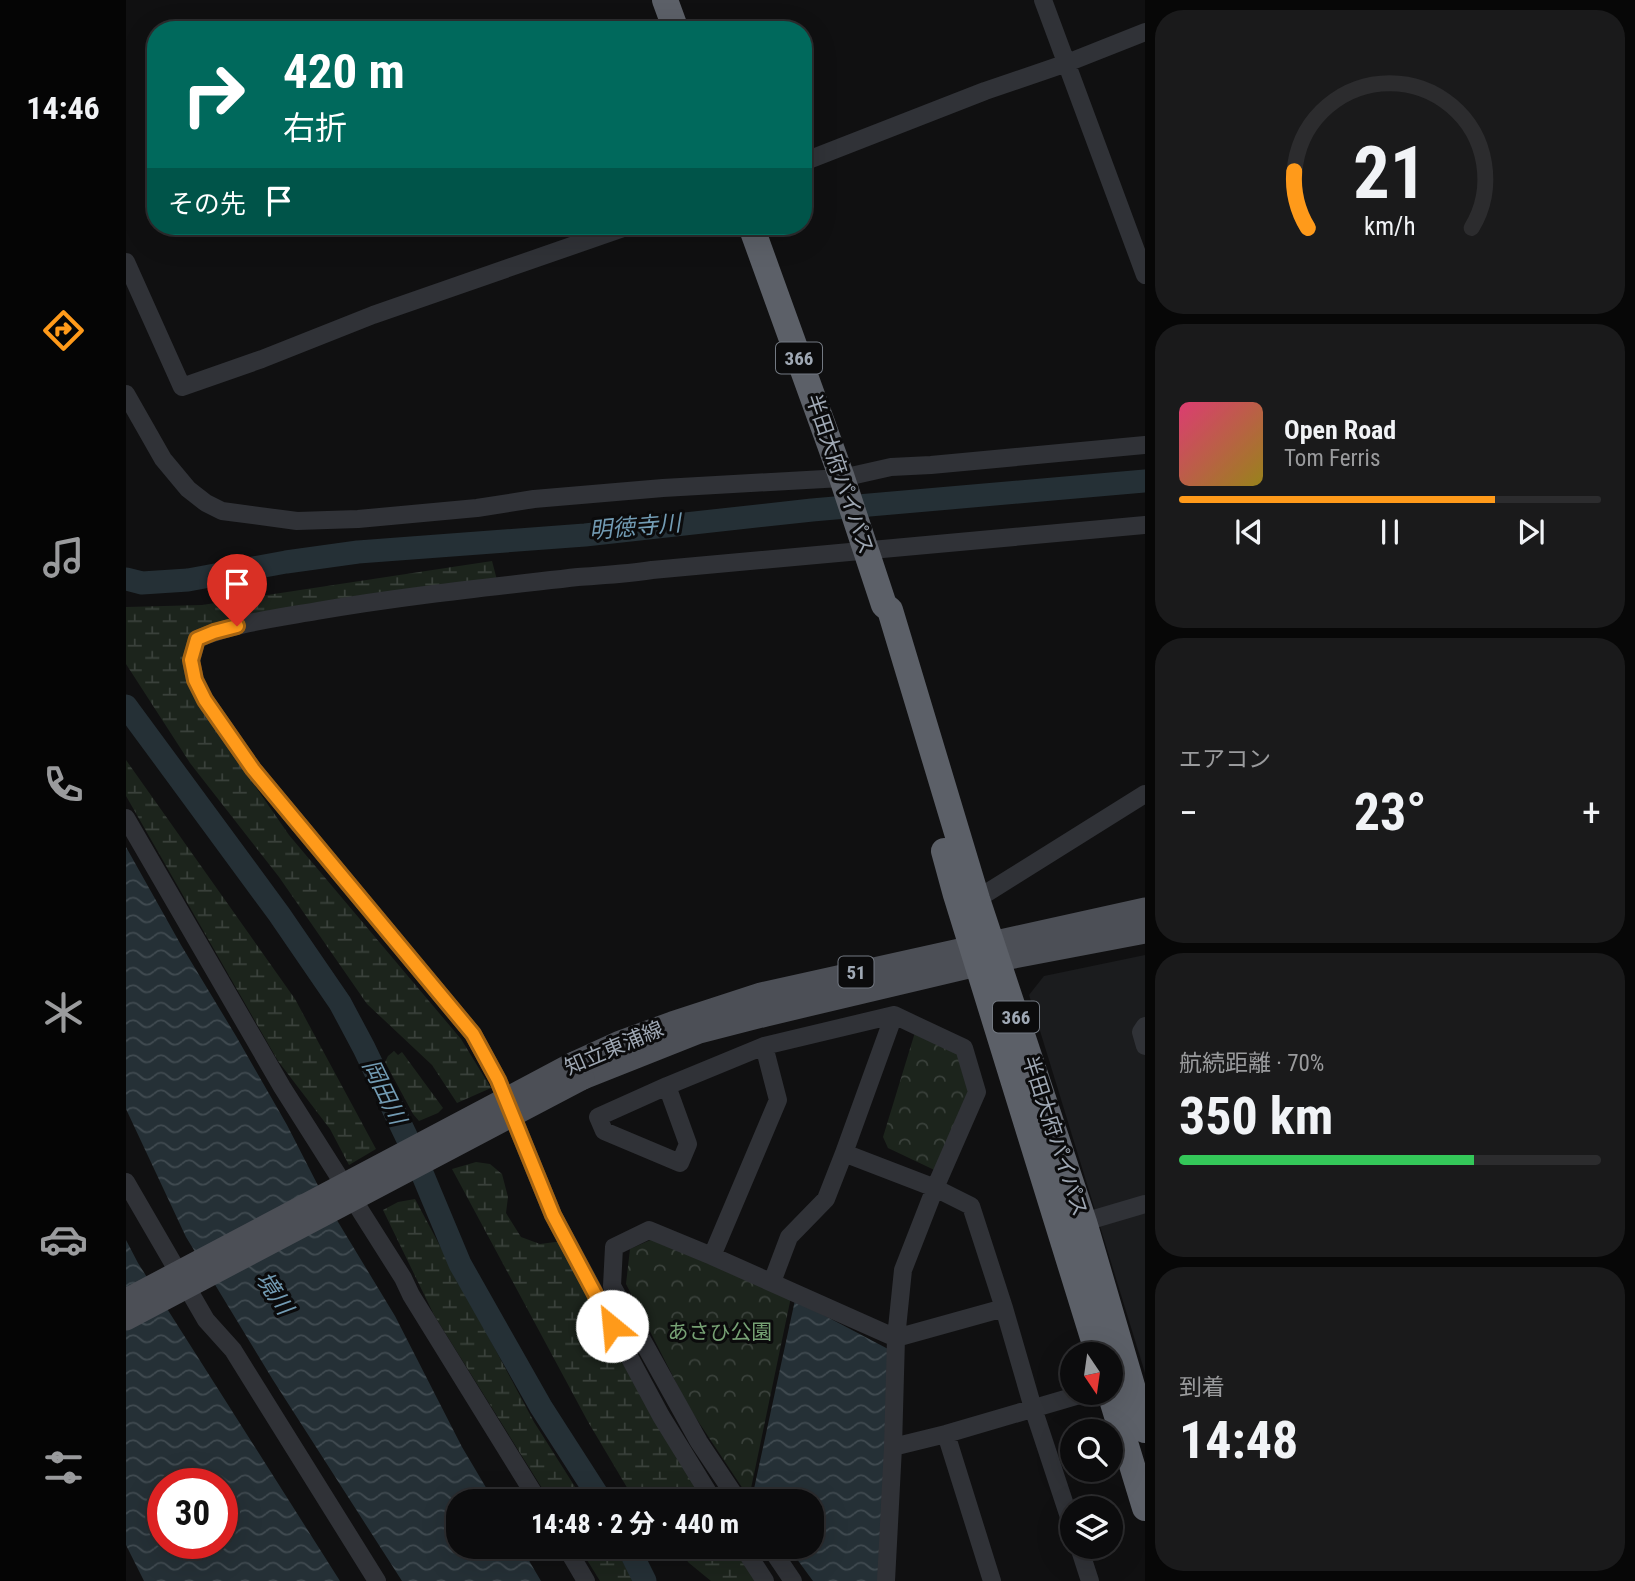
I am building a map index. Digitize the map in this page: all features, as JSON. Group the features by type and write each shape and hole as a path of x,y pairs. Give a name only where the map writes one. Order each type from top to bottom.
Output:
{"highway":[{"path":"665,0 673,21"},
{"name":"半田大府パイパス","path":"754,235 844,484 884,605 890,610 976,899 984,953 1095,1342"},
{"name":"半田大府パイパス","path":"884,605 881,615 956,895 984,953 1084,1222 1114,1342"},
{"name":"半田大府パイパス","path":"1124,1384 1145,1430"},
{"name":"半田大府パイパス","path":"1124,1384 1145,1508"}],"main road":[{"name":"知立東浦線","path":"126,1300 579,1070 699,1032 791,1009 1145,909"},
{"name":"知立東浦線","path":"984,953 1145,932"},
{"name":"知立東浦線","path":"126,1319 579,1070"}],"street":[{"path":"1043,0 1145,275"},
{"path":"812,159 1145,32"},
{"path":"126,262 182,387 373,315 603,235"},
{"path":"126,394 163,459 188,489 206,503 232,513 297,521 358,520 477,508 534,499 663,488 844,484 891,467 1145,445"},
{"path":"707,1489 661,1416 553,1215 498,1080 473,1034 253,769 205,700 195,680 191,660 197,639 260,621 451,591 623,575 864,542 1145,525"},
{"path":"976,899 1145,794"},
{"path":"126,818 282,1087 532,1489"},
{"path":"772,1282 789,1237 826,1199 894,1015"},
{"path":"667,1086 688,1144 680,1163 604,1131 598,1117 667,1086 764,1046 894,1015 964,1048 977,1092 935,1188 904,1270 896,1338 886,1581"},
{"path":"1145,1026 1141,1031 1145,1045"},
{"path":"712,1256 778,1100 764,1046"},
{"path":"844,1153 935,1188 971,1206 1062,1496"},
{"path":"126,1182 206,1320 233,1350 377,1581"},
{"path":"1084,1222 1145,1203"},
{"path":"730,1489 699,1442 612,1286 614,1247 649,1230 896,1338 1004,1308"},
{"path":"893,1447 1060,1400"},
{"path":"946,1434 992,1581"},
{"path":"573,1559 586,1581"},
{"path":"751,1559 765,1581"},
{"path":"778,1559 793,1581"},
{"path":"1083,1559 1090,1581"}],"shaded area":[{"path":"1145,955 1145,1373 1029,995 1044,976"}],"green space":[{"path":"492,561 497,580 214,631 191,660 226,744 289,835 461,1039 491,1088 457,1103 432,1065 367,1004 279,877 190,763 126,664 126,607 202,605"},
{"path":"126,760 295,999 376,1149 349,1165 330,1129 278,1061 126,796"},
{"path":"916,1029 964,1048 977,1092 947,1176 888,1148 883,1137"},
{"path":"394,1051 398,1055 402,1052 443,1108 438,1113 419,1121 413,1114 385,1062"},
{"path":"476,1162 490,1164 502,1174 508,1197 506,1213 521,1237 540,1244 563,1241 716,1489 628,1489 587,1420 452,1169"},
{"path":"415,1199 534,1422 576,1489 543,1489 434,1315 383,1210 398,1202"},
{"name":"あさひ公園","path":"664,1234 791,1297 751,1489 743,1489 688,1406 626,1284 630,1249"},
{"path":"586,1559 621,1559 635,1581 600,1581"},
{"path":"686,1559 759,1559 773,1581 711,1581"}],"water":[{"name":"境川","path":"126,847 287,1125 329,1207 395,1316 462,1447 487,1489 446,1489 446,1559 528,1559 541,1581 402,1581 273,1380 186,1237 126,1109"},
{"path":"126,1240 340,1581 144,1581 126,1545"},
{"path":"795,1300 890,1350 888,1581 813,1581 797,1559 824,1559 824,1489 754,1489"}],"waterway":[{"name":"明徳寺川","path":"126,579 142,583 188,580 358,552 585,535 812,510 1145,481"},
{"name":"岡田川","path":"126,706 279,914 340,1003 409,1142 460,1264 541,1407 594,1489"},
{"name":"岡田川","path":"634,1559 645,1581"}],"route":[{"path":"237,626 197,639 191,661 195,680 205,700 282,806 473,1034 498,1080 553,1215 612,1326"}]}
